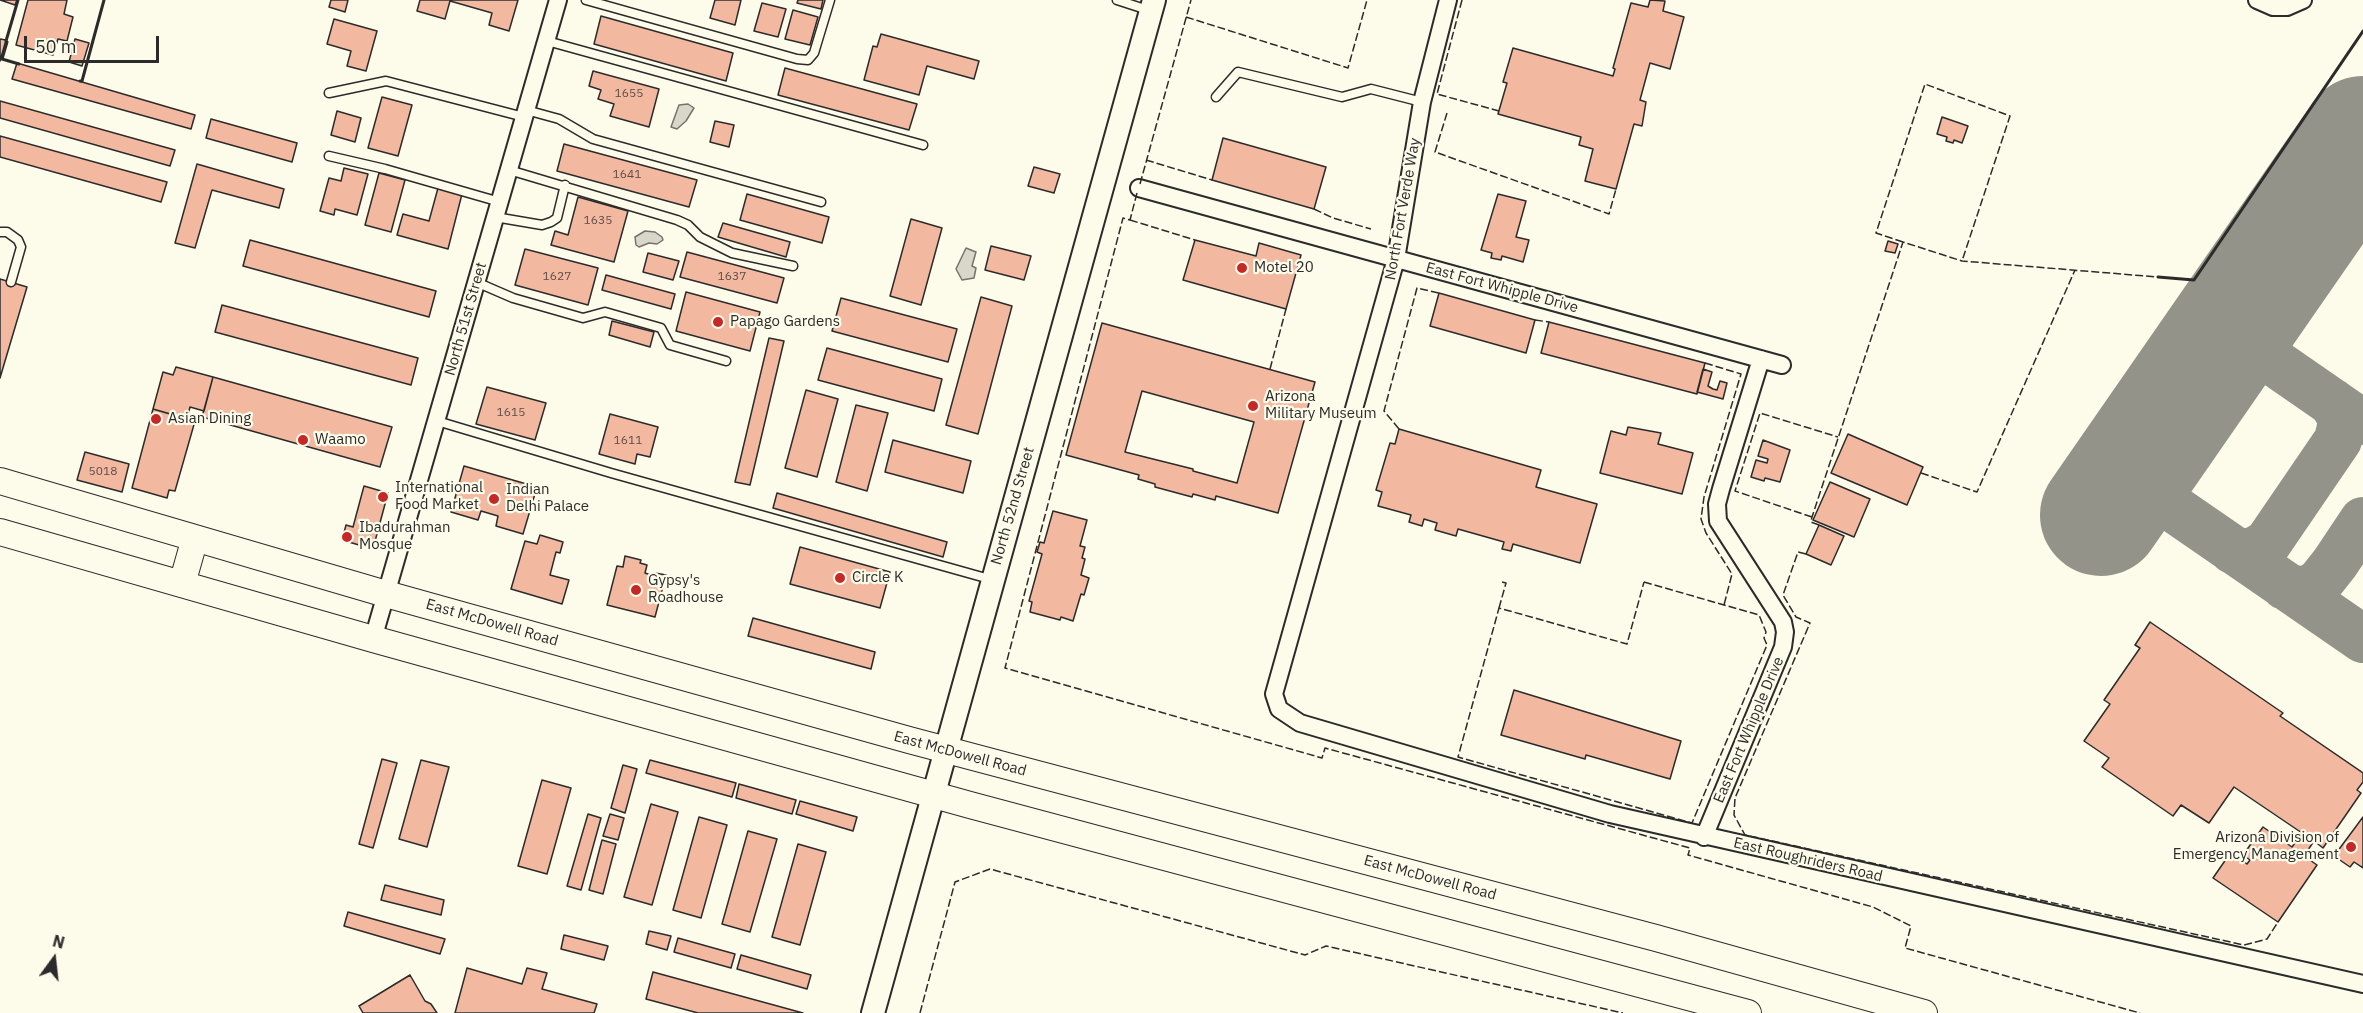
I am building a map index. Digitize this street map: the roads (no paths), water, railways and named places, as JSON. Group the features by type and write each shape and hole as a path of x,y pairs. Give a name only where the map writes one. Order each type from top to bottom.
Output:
{"main road":[{"name":"North 52nd Street","path":"873,1013 1153,6"},
{"name":"East McDowell Road","path":"0,481 386,594 945,750 1656,938 1924,1013"},
{"path":"0,532 933,795 1748,1013"},
{"path":"182,584 195,538"}],"street":[{"name":"North 51st Street","path":"373,639 558,0"},
{"name":"North Fort Verde Way","path":"1274,694 1396,259 1422,102 1448,0"},
{"path":"2257,0 2273,7 2287,7 2303,0"},
{"name":"East Fort Whipple Drive","path":"1139,188 1782,365"},
{"name":"East Fort Whipple Drive","path":"1704,837 1783,647 1785,632 1783,622 1718,520 1717,504 1721,489 1761,359"},
{"name":"East Roughriders Road","path":"1274,694 1279,709 1300,723 1610,814 2363,984"}],"lane":[{"path":"586,0 797,59 808,60 814,53 830,0"},
{"path":"1117,0 1153,6"},
{"path":"547,41 923,145"},
{"path":"1216,97 1238,72 1342,97 1371,88 1422,102"},
{"path":"329,93 386,81 559,119 593,139 821,202"},
{"path":"329,156 384,169 542,225 556,218 565,185"},
{"path":"509,170 677,220 688,225 700,237 732,253 794,266"},
{"path":"0,232 7,232 18,240 21,247 11,282"},
{"path":"476,282 513,298 583,318 605,312 661,328 670,345 726,361"},
{"path":"437,421 621,476 993,580"}],"place":[{"name":"Motel 20","path":"1242,268"},
{"name":"Papago Gardens","path":"718,322"},
{"name":"Arizona Military Museum","path":"1253,406"},
{"name":"Asian Dining","path":"156,419"},
{"name":"Waamo","path":"303,440"},
{"name":"International Food Market","path":"383,497"},
{"name":"Indian Delhi Palace","path":"494,499"},
{"name":"Ibadurahman Mosque","path":"347,537"},
{"name":"Circle K","path":"840,578"},
{"name":"Gypsy's Roadhouse","path":"636,590"},
{"name":"Arizona Division of Emergency Management","path":"2351,847"}]}
